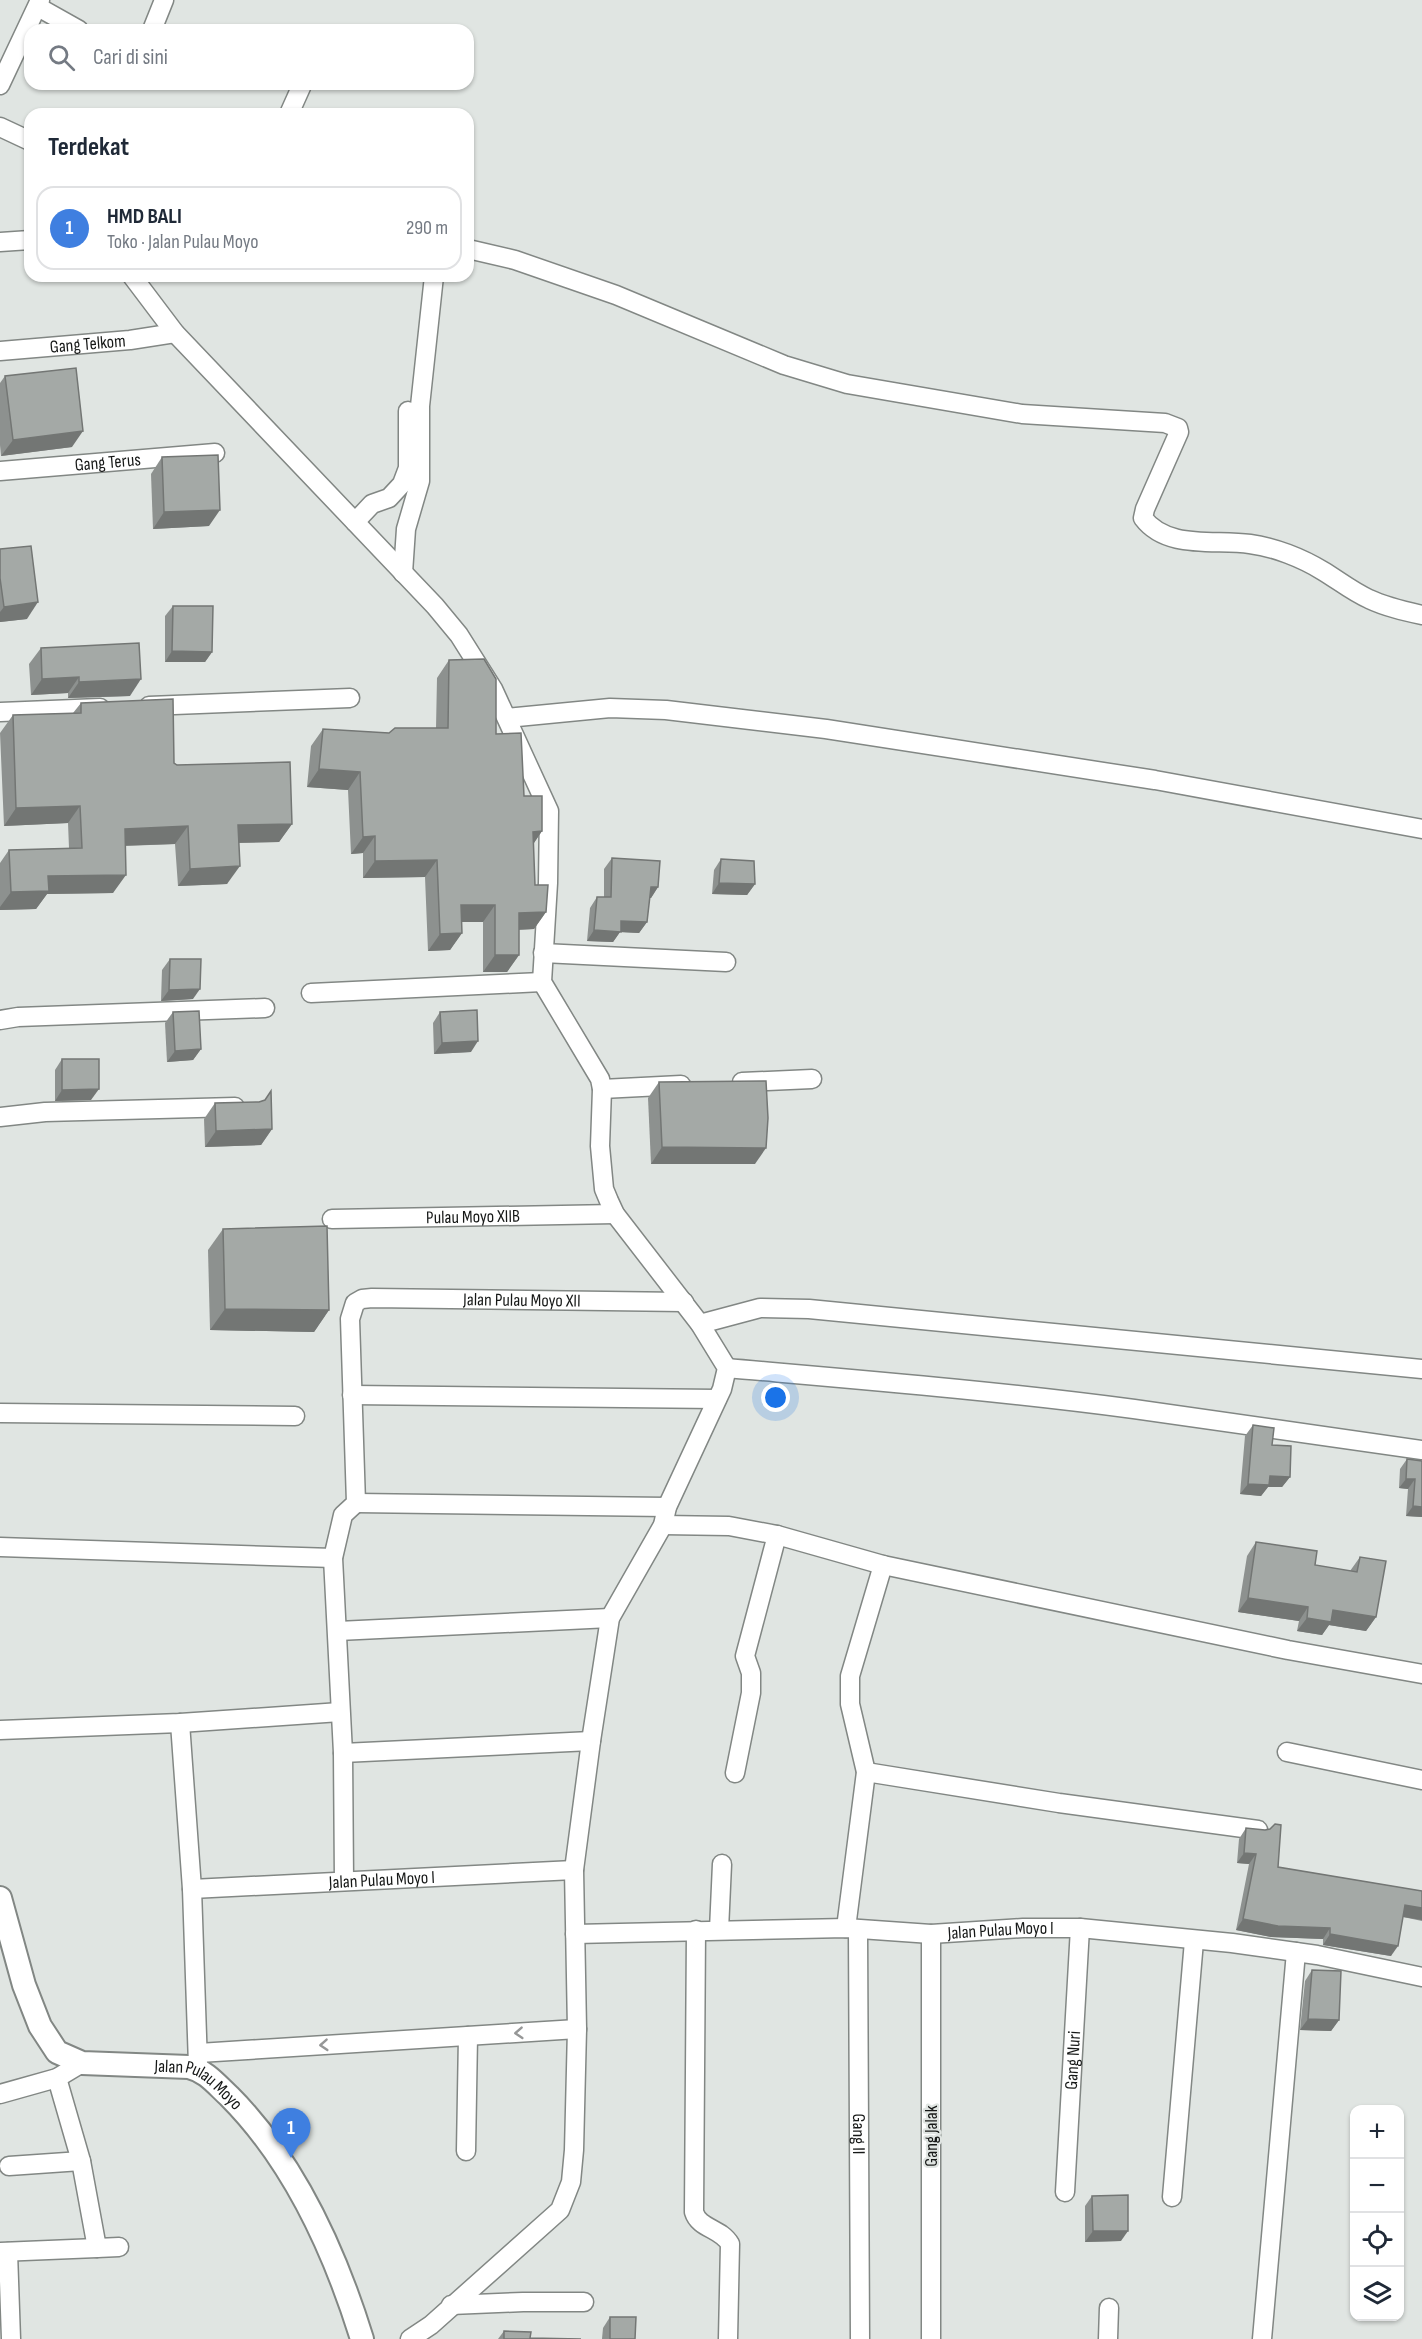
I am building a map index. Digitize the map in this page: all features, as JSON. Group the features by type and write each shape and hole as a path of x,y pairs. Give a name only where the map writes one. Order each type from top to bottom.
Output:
{"street":[{"path":"154,24 164,0"},
{"path":"29,24 39,3 70,24"},
{"path":"0,85 24,35"},
{"path":"292,108 300,90"},
{"path":"0,127 24,138"},
{"path":"0,242 24,240"},
{"path":"474,250 515,260 616,295 784,365 847,384 1022,414 1165,423 1175,426 1179,432 1145,509 1143,518 1150,528 1164,536 1251,544 1292,556 1368,599 1422,615"},
{"path":"137,282 175,333 363,514 403,573 459,635 493,689 549,812 548,883 542,982 600,1078 612,1089 695,1085"},
{"path":"363,514 397,491 408,468 408,406 425,282"},
{"path":"403,573 406,529 420,481 420,406 433,282"},
{"name":"Gang Telkom","path":"0,351 130,340 175,333"},
{"name":"Gang Terus","path":"0,471 215,453"},
{"path":"0,712 350,698"},
{"path":"507,718 610,708 666,710 826,729 1155,780 1422,829"},
{"path":"543,953 726,962"},
{"path":"311,993 542,982"},
{"path":"0,1020 18,1017 265,1008"},
{"path":"730,1083 812,1079"},
{"path":"410,2339 431,2325 560,2210 571,2182 577,2029 574,1870 610,1618 674,1520 727,1368 684,1302 615,1214 604,1189 600,1146 612,1089"},
{"path":"0,1117 45,1112 248,1107"},
{"name":"Pulau Moyo XIIB","path":"332,1219 615,1214"},
{"name":"Jalan Pulau Moyo XII","path":"352,1395 350,1319 355,1303 362,1299 684,1302"},
{"path":"700,1324 759,1308 800,1308 1422,1369"},
{"path":"727,1368 924,1385 1133,1409 1422,1449"},
{"path":"356,1503 352,1395 717,1399"},
{"path":"0,1413 295,1416"},
{"path":"344,1881 343,1753 333,1558 342,1515 356,1503 674,1520 729,1526 777,1535 884,1565 1288,1650 1422,1674"},
{"path":"735,1773 751,1692 751,1673 745,1656 777,1535"},
{"path":"0,1547 333,1558"},
{"path":"884,1565 850,1676 850,1704 866,1772 1047,1801 1258,1830"},
{"path":"338,1631 610,1618"},
{"path":"0,1730 180,1723 340,1713"},
{"path":"180,1723 192,1889 198,2061 468,2036 577,2029"},
{"path":"343,1753 591,1741"},
{"path":"1287,1752 1422,1780"},
{"name":"Gang II","path":"860,2339 852,1929 866,1772"},
{"path":"719,1930 722,1864"},
{"name":"Jalan Pulau Moyo I","path":"192,1889 574,1870"},
{"name":"Jalan Pulau Moyo","path":"0,1898 24,1985 40,2026 57,2052 82,2063 166,2065 198,2061 214,2082 251,2119 281,2162 333,2256 362,2339"},
{"name":"Jalan Pulau Moyo I","path":"575,1934 696,1930 852,1929 931,1934 1023,1928 1080,1928 1232,1943 1296,1952 1422,1977"},
{"name":"Gang Nuri","path":"1065,2192 1080,1928"},
{"path":"696,1930 694,2212 698,2220 721,2233 730,2244 728,2339"},
{"name":"Gang Jalak","path":"931,1934 931,2339"},
{"path":"1172,2197 1194,1941"},
{"path":"1262,2339 1296,1952"},
{"path":"466,2151 468,2036"},
{"path":"0,2094 57,2079 82,2063"},
{"path":"57,2079 81,2161 97,2248"},
{"path":"9,2166 81,2161"},
{"path":"11,2339 4,2252 119,2247"},
{"path":"451,2305 584,2302"},
{"path":"1108,2339 1109,2308"}],"building":[{"path":"76,368 83,431 13,440 5,376"},
{"path":"218,455 220,510 164,512 162,457"},
{"path":"31,546 38,602 4,607 0,578 0,549"},
{"path":"173,606 213,606 212,652 172,651"},
{"path":"139,643 141,679 79,682 79,677 42,679 41,648"},
{"path":"484,659 496,679 496,734 521,733 524,796 542,796 542,831 533,832 535,885 548,885 546,912 519,913 519,955 495,955 495,905 461,905 462,933 440,934 437,860 375,861 375,836 363,837 360,772 319,769 323,729 389,733 395,728 448,728 449,660"},
{"path":"173,699 174,763 177,765 290,762 292,824 238,825 240,866 190,869 188,826 125,829 126,875 48,876 49,891 11,892 9,850 82,848 80,806 16,808 13,715 81,713 81,703"},
{"path":"612,858 660,861 658,887 651,887 647,922 621,921 621,932 594,930 597,897 611,897"},
{"path":"721,859 754,861 755,884 719,883"},
{"path":"170,959 201,959 200,989 169,990"},
{"path":"477,1010 478,1041 442,1043 440,1012"},
{"path":"199,1011 201,1049 175,1051 173,1012"},
{"path":"62,1059 99,1059 99,1089 62,1090"},
{"path":"766,1081 768,1118 766,1148 662,1147 659,1082"},
{"path":"271,1091 272,1129 216,1131 215,1103 259,1102 265,1100"},
{"path":"327,1226 329,1310 225,1309 223,1229"},
{"path":"1253,1425 1274,1428 1272,1445 1291,1446 1290,1477 1270,1476 1269,1485 1248,1484"},
{"path":"1407,1459 1422,1461 1422,1507 1413,1506 1415,1479 1406,1479"},
{"path":"1256,1542 1317,1551 1315,1565 1357,1572 1360,1557 1386,1561 1376,1617 1333,1610 1331,1622 1307,1618 1308,1607 1248,1598"},
{"path":"1275,1824 1281,1825 1278,1867 1422,1891 1422,1908 1405,1905 1398,1946 1330,1934 1330,1928 1278,1926 1243,1919 1256,1854 1244,1853 1246,1828 1265,1830"},
{"path":"1312,1970 1341,1971 1339,2020 1308,2019"},
{"path":"1128,2195 1128,2231 1093,2231 1092,2196"},
{"path":"610,2317 636,2317 635,2339 610,2339"},
{"path":"504,2331 531,2332 530,2338 581,2339 504,2339"}],"place":[{"name":"HMD BALI","path":"291,2158"}]}
